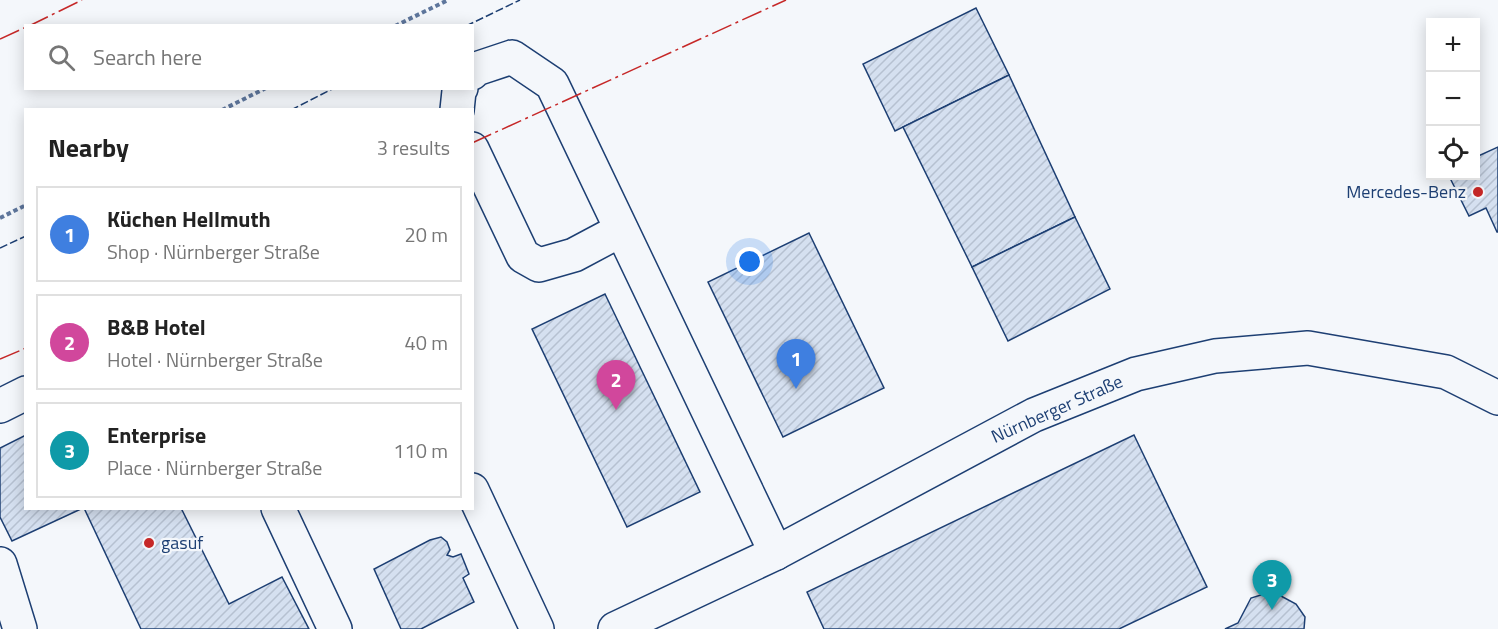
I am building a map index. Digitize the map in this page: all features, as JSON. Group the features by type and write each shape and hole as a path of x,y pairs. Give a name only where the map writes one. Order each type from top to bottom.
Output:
{"street":[{"path":"474,71 512,57 552,84 776,553"},
{"path":"457,108 460,90"},
{"path":"474,153 523,256 539,265 574,255 621,230"},
{"name":"Nürnberger Straße","path":"615,629 776,553 1034,415 1136,374 1215,356 1308,348 1446,372 1498,398"},
{"path":"0,405 24,394"},
{"path":"474,494 537,629"},
{"path":"279,510 335,629"},
{"path":"0,564 20,629"}],"path":[{"path":"399,24 448,0"},
{"path":"226,108 262,90"},
{"path":"0,218 24,206"}],"building":[{"path":"976,8 1009,75 895,131 863,64"},
{"path":"1009,75 1075,217 972,267 903,127"},
{"name":"Mercedes-Benz","path":"1498,147 1498,232 1486,208 1469,216 1451,180 1480,180 1480,155"},
{"path":"1075,217 1110,289 1008,341 972,267"},
{"path":"809,233 884,388 783,437 708,282"},
{"path":"605,294 700,492 627,527 532,329"},
{"path":"1134,435 1207,587 1119,629 824,629 807,592"},
{"path":"24,436 24,510 79,510 12,541 0,517 0,448"},
{"name":"gasuf","path":"85,510 182,510 229,604 282,577 309,629 141,629"},
{"path":"441,537 447,542 450,550 447,555 453,557 461,554 469,574 463,578 474,602 421,629 401,629 374,569 430,540"},
{"path":"1267,593 1281,596 1296,604 1305,617 1304,629 1225,629 1238,623 1251,598"}],"fence":[{"path":"470,24 520,0"},
{"path":"295,108 330,90"},
{"path":"0,248 24,237"}],"power":[{"path":"33,24 82,0"},
{"path":"474,142 786,0"},
{"path":"0,39 24,28"},
{"path":"0,359 24,349"}],"place":[{"name":"Mercedes-Benz","path":"1478,192"},
{"name":"Küchen Hellmuth","path":"796,389"},
{"name":"B&B Hotel","path":"616,410"},
{"name":"gasuf","path":"149,543"},
{"name":"Enterprise","path":"1272,610"}]}
